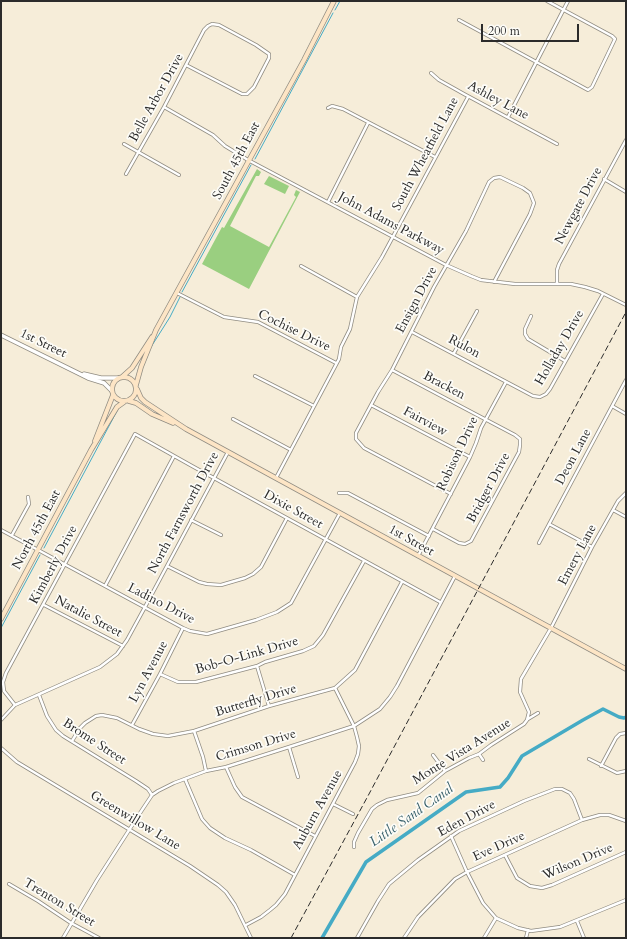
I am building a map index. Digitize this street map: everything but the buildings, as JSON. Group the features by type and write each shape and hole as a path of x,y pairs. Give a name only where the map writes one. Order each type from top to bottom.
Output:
{"main road":[{"name":"South 45th East","path":"120,377 132,368 156,330 304,60 334,1"},
{"name":"South 45th East","path":"136,387 141,367 156,330"},
{"path":"120,377 131,379 141,398 145,402 186,429 152,414 136,403 119,400 112,393 113,383 120,377"},
{"path":"126,401 134,397 136,387"},
{"name":"North 45th East","path":"91,450 112,393"},
{"name":"North 45th East","path":"1,619 91,450 117,407 126,401"},
{"name":"1st Street","path":"186,429 626,668"}],"street":[{"path":"459,20 586,90 590,89 615,39 547,1"},
{"path":"508,117 568,1"},
{"name":"Belle Arbor Drive","path":"126,174 164,107 204,30 208,26 212,24 219,25 265,50 269,54 269,58 250,92 247,94 242,94 186,65"},
{"name":"Ashley Lane","path":"431,73 439,80 468,97 557,144"},
{"name":"South Wheatfield Lane","path":"276,479 339,359 341,347 350,329 352,314 358,297 468,97"},
{"path":"328,108 332,106 343,109 435,157"},
{"name":"John Adams Parkway","path":"164,107 213,134 225,146 248,160 392,237 470,276 494,282 515,284 571,284 585,287 626,305"},
{"path":"328,202 368,123"},
{"name":"Newgate Drive","path":"557,284 557,270 559,264 626,140"},
{"path":"124,144 179,175"},
{"name":"Ensign Drive","path":"451,494 364,448 356,439 356,433 378,392 392,370 446,265 466,231 489,182 494,178 500,177 506,178 530,193 534,203 530,214 494,282"},
{"path":"604,179 626,192"},
{"path":"301,266 358,297"},
{"name":"Cochise Drive","path":"176,293 224,317 258,322 336,363"},
{"name":"Holladay Drive","path":"506,382 533,396 540,397 546,394 603,294"},
{"path":"454,353 477,311"},
{"path":"531,316 525,328 525,334 528,339 565,361"},
{"name":"Rulon","path":"412,332 506,382"},
{"name":"1st Street","path":"1,335 88,378 104,383 112,393"},
{"name":"Bracken","path":"392,370 486,420"},
{"name":"1st Street","path":"77,372 101,378 120,377"},
{"path":"255,376 314,406"},
{"name":"Deon Lane","path":"539,543 626,380"},
{"name":"Robison Drive","path":"418,556 470,457 481,428 506,382"},
{"name":"Fairview","path":"371,405 470,457"},
{"path":"612,406 626,414"},
{"path":"233,419 291,450"},
{"name":"Bridger Drive","path":"433,529 459,543 465,544 471,541 518,452 520,439 486,420"},
{"name":"Dixie Street","path":"136,434 440,602"},
{"name":"Kimberly Drive","path":"15,705 4,691 3,682 6,673 136,434"},
{"name":"North Farnsworth Drive","path":"1,720 15,705 100,667 108,662 123,646 228,452"},
{"path":"105,586 174,456"},
{"path":"339,493 348,493 429,536"},
{"name":"Emery Lane","path":"551,628 592,546 618,501 626,493"},
{"path":"12,535 28,504 28,497"},
{"path":"613,510 626,517"},
{"name":"Ladino Drive","path":"1,530 183,628 190,631 207,634 256,620 277,612 291,603 340,513"},
{"path":"167,566 199,582 207,584 221,584 244,578 261,567 287,518"},
{"path":"191,520 221,535"},
{"path":"549,524 592,546"},
{"name":"Bob-O-Link Drive","path":"160,674 178,682 196,682 257,666 314,646 323,635 364,561"},
{"name":"Crimson Drive","path":"63,938 129,830 152,796 174,783 206,771 226,767 289,748 354,726 380,709 390,697 455,576"},
{"name":"Butterfly Drive","path":"72,741 80,728 96,716 102,715 117,718 153,734 162,736 194,731 269,706 335,688 355,670 402,582"},
{"name":"Natalie Street","path":"44,605 123,646"},
{"name":"Lyn Avenue","path":"132,725 183,628"},
{"name":"Monte Vista Avenue","path":"354,847 355,839 358,833 372,809 376,805 387,800 418,793 445,771 469,758 480,754 491,744 524,724 527,720 529,712 520,692 521,679 551,628"},
{"path":"257,666 269,706"},
{"name":"Auburn Avenue","path":"246,924 261,917 276,905 285,894 350,773 358,754 359,746 354,726 335,688"},
{"name":"Brome Street","path":"39,695 52,726 64,736 148,789 152,796"},
{"path":"527,720 538,713"},
{"path":"194,731 206,771"},
{"path":"601,766 616,738 620,734 626,733"},
{"name":"Greenwillow Lane","path":"1,748 17,762 218,885 231,898 246,924 251,938"},
{"path":"289,748 298,777"},
{"path":"480,754 483,760"},
{"path":"433,755 445,771"},
{"path":"589,759 617,773 626,771"},
{"path":"226,767 235,787 242,797 315,836"},
{"path":"186,779 202,819 210,828 225,838 251,850 295,875"},
{"name":"Eden Drive","path":"357,938 389,884 418,860 451,836 524,801 556,789 562,789 570,792 574,798 582,820"},
{"path":"333,804 353,814"},
{"name":"Eve Drive","path":"404,938 418,917 455,879 467,872 582,820 600,815 609,815 626,821"},
{"path":"451,836 483,904 496,918 511,925 528,930 554,928 577,921 626,900"},
{"name":"Wilson Drive","path":"505,855 517,878 530,886 542,888 626,852"},
{"name":"Trenton Street","path":"9,884 71,923 99,938"},
{"path":"484,938 496,918"},
{"path":"577,921 584,938"},
{"path":"526,938 528,930"}],"green space":[{"path":"257,169 261,172 259,176 256,176 230,226 269,247 296,197 294,195 296,190 300,192 249,289 202,264 222,227 224,228"},
{"path":"269,176 289,186 285,194 264,184"}],"waterway":[{"path":"335,10 340,1"},
{"path":"255,159 333,13"},
{"path":"182,292 251,165"},
{"path":"151,347 170,317 180,297"},
{"path":"44,548 117,411"},
{"path":"1,628 40,555"},
{"name":"Little Sand Canal","path":"322,938 366,862 466,792 500,787 508,778 522,756 583,720 603,709 619,717 626,717"}],"railway":[{"path":"291,938 626,312"}]}
